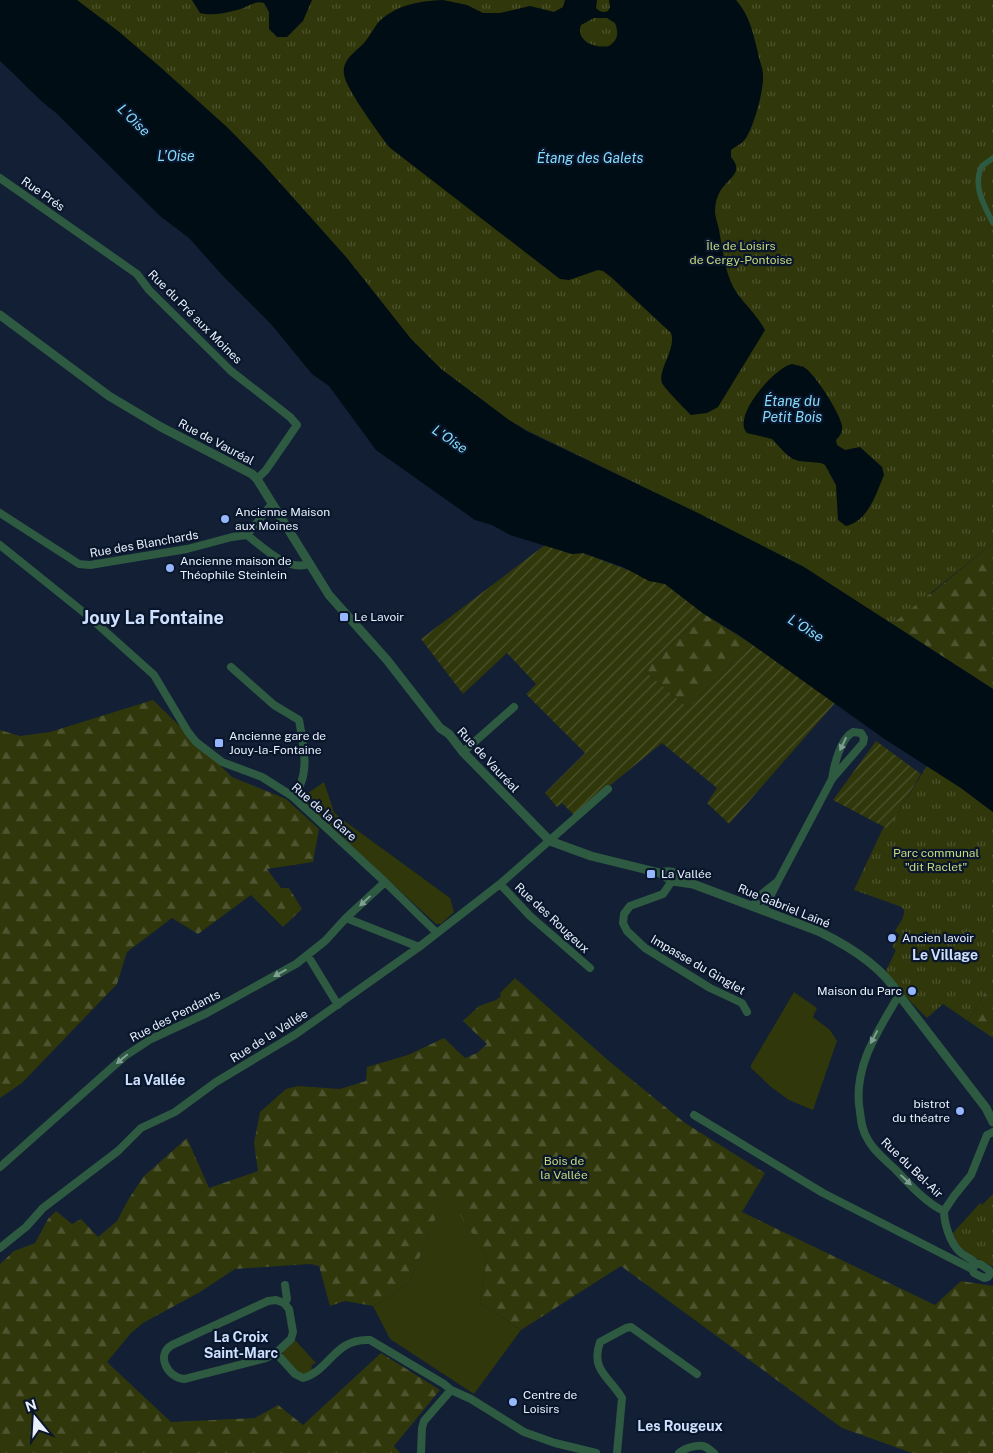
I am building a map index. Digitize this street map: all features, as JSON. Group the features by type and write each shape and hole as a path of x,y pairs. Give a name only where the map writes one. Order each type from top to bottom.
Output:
{"street":[{"path":"993,158 982,166 978,182 982,199 993,223"},
{"name":"Rue Prés","path":"0,178 74,229"},
{"name":"Rue du Pré aux Moines","path":"74,229 137,274 149,290 231,371 290,417 297,425 266,470 257,479"},
{"name":"Rue de Vauréal","path":"0,315 109,396 161,427 252,474 257,479 329,595 387,660 428,714 550,841"},
{"path":"272,504 247,535 292,565 304,566 309,564"},
{"name":"Rue des Blanchards","path":"0,512 79,564 85,565 187,549 247,535"},
{"name":"Rue de la Gare","path":"0,545 87,615 154,675 196,742 222,762 262,777 292,796 437,933"},
{"path":"231,667 274,705 298,720 303,742 304,772 300,789 292,796"},
{"path":"463,752 514,707"},
{"path":"763,911 832,779 863,743 864,738 861,733 853,732 847,736 834,762 832,779"},
{"name":"Rue de la Vallée","path":"0,1248 26,1227 43,1208 118,1151 141,1128 175,1112 216,1082 281,1044 419,948 500,884 608,789"},
{"name":"Rue Gabriel Lainé","path":"550,841 591,856 660,873 672,872 680,874 693,884"},
{"name":"Rue Gabriel Lainé","path":"660,873 672,881 693,884 818,931 836,940 883,974 991,1112 993,1122"},
{"name":"Impasse du Ginglet","path":"672,881 663,894 630,906 622,918 624,927 644,948 710,988 742,1003 747,1012"},
{"path":"753,906 762,894 778,881"},
{"name":"Rue des Pendants","path":"0,1167 133,1050 156,1036 207,1013 308,956 385,882"},
{"name":"Rue des Rougeux","path":"500,884 530,916 590,968"},
{"path":"346,918 419,948"},
{"path":"308,956 338,1005"},
{"name":"Rue du Bel-Air","path":"898,995 866,1054 858,1092 863,1131 868,1140 902,1177 936,1208 944,1211 944,1219 955,1247 962,1254 973,1260 974,1266"},
{"path":"694,1115 823,1193 974,1266 974,1273 984,1278 991,1278"},
{"path":"944,1211 970,1175 987,1136 993,1132"},
{"path":"284,1303 287,1299 285,1284"},
{"path":"276,1300 284,1303 289,1310 293,1332 291,1339 276,1353 270,1357 184,1379 178,1378 173,1374 164,1363 163,1357 165,1350 172,1344 268,1301 276,1300"},
{"path":"617,1453 622,1398 599,1370 600,1342 631,1327 697,1374"},
{"path":"276,1353 296,1374 303,1378 311,1375 346,1344 367,1339 377,1343 444,1384 450,1390 533,1436 596,1453"},
{"path":"421,1453 424,1421 450,1390"},
{"path":"679,1453 684,1448 702,1446 706,1446 714,1453"}],"green space":[{"path":"77,0 902,606 932,593 993,543 993,689 804,567 509,420 488,404 346,257 263,164 228,128 159,66"},
{"name":"Île de Loisirs de Cergy-Pontoise","path":"77,0 993,0 993,543 892,624 804,567 509,420 441,369 411,339 346,257 263,164 228,128 159,66"},
{"path":"545,545 572,554 583,553 665,584 704,614 644,670 688,708 753,645 835,703 729,824 707,803 717,788 662,743 574,815 562,803 557,807 545,793 585,753 526,694 536,684 507,653 463,694 421,639"},
{"path":"704,614 753,645 688,708 644,670"},
{"path":"153,700 232,777 286,799 319,829 313,862 267,869 281,888 289,888 302,909 283,927 251,895 198,934 172,918 127,952 117,984 22,1083 0,1098 0,730 20,736 50,732"},
{"path":"876,741 921,774 888,829 833,800"},
{"name":"Parc communal \"dit Raclet\"","path":"927,766 993,812 993,987 985,993 968,1021 943,1004 927,1018 899,990 886,971 896,950 892,947 900,935 895,931 903,918 904,909 854,890 884,826 888,828"},
{"path":"324,782 334,812 339,817 450,898 454,912 441,924 436,924 302,801 308,793"},
{"name":"Bois de la Vallée","path":"515,978 610,1062 685,1123 765,1173 742,1212 935,1305 961,1281 993,1286 993,1453 912,1453 842,1428 621,1266 521,1330 480,1303 487,1257 446,1193 409,1283 373,1306 345,1301 330,1306 319,1266 310,1264 235,1269 200,1292 143,1323 131,1333 107,1362 171,1422 255,1418 278,1405 303,1425 381,1353 440,1390 394,1446 400,1453 0,1453 0,1264 14,1251 35,1243 48,1219 56,1211 72,1224 81,1219 98,1237 117,1221 144,1176 187,1138 209,1188 258,1171 254,1143 260,1112 286,1089 298,1086 340,1089 366,1081 367,1067 408,1055 444,1038 465,1058 477,1053 487,1044 463,1021 479,1006 496,1000 501,996 500,993"},
{"path":"993,987 993,1038 968,1021 985,993"},
{"path":"794,992 817,1008 813,1017 830,1030 837,1041 813,1110 789,1100 771,1087 751,1068"},
{"path":"446,1192 487,1257 480,1303 521,1330 474,1394 390,1339 373,1306 409,1283"},
{"path":"993,1194 993,1267 964,1250 955,1240 953,1233 980,1203 982,1205"},
{"path":"294,1339 316,1363 312,1365 311,1371 303,1375 299,1374 283,1357 284,1349"}],"water":[{"name":"L’Oise","path":"0,0 77,0 118,31 228,128 263,164 346,257 411,339 441,369 509,420 528,432 698,513 804,567 993,689 993,812 961,788 883,738 739,635 704,614 665,584 649,581 623,567 583,553 572,554 510,535 492,525 475,520 376,450 329,386 312,374 271,324 223,276 189,238 160,216 55,112 0,61"},
{"path":"192,0 312,0 303,21 287,37 277,37 269,29 269,12 264,3 260,2 241,9 218,14 209,14 200,13"},
{"name":"Étang des Galets","path":"443,0 467,5 483,13 500,13 530,6 554,12 563,7 565,0 597,0 596,8 603,12 608,11 610,7 609,0 736,0 741,6 753,32 763,82 758,108 749,132 743,142 731,150 731,157 736,170 719,194 715,213 724,260 731,283 765,330 718,407 707,413 691,415 667,390 661,378 671,345 671,333 611,277 598,270 569,280 560,279 389,147 373,125 349,88 344,74 345,64 350,56 364,43 377,24 391,12 407,5","holes":["594,18 607,18 615,23 617,30 616,39 612,44 604,47 588,43 581,35 581,25"]},
{"name":"Étang du Petit Bois","path":"792,364 804,367 809,371 832,403 842,426 841,434 836,440 837,445 845,450 860,447 882,467 884,475 866,513 854,523 846,526 838,520 836,485 825,465 793,459 772,439 747,433 744,426 745,416 757,394 776,374"}],"place":[{"name":"Ancienne Maison aux Moines","path":"225,519"},
{"name":"Ancienne maison de Théophile Steinlein","path":"170,568"},
{"name":"Le Lavoir","path":"344,617"},
{"name":"Ancienne gare de Jouy-la-Fontaine","path":"219,743"},
{"name":"La Vallée","path":"651,874"},
{"name":"Ancien lavoir","path":"892,938"},
{"name":"Maison du Parc","path":"912,991"},
{"name":"bistrot du théatre","path":"960,1111"},
{"name":"Centre de Loisirs","path":"513,1402"}],"district":[{"name":"Jouy La Fontaine","path":"153,617"},
{"name":"Le Village","path":"945,955"},
{"name":"La Vallée","path":"155,1080"},
{"name":"La Croix Saint-Marc","path":"241,1345"},
{"name":"Les Rougeux","path":"680,1426"}],"water label":[{"name":"L'Oise","path":"134,120"},
{"name":"L'Oise","path":"450,439"},
{"name":"L'Oise","path":"806,628"}]}
